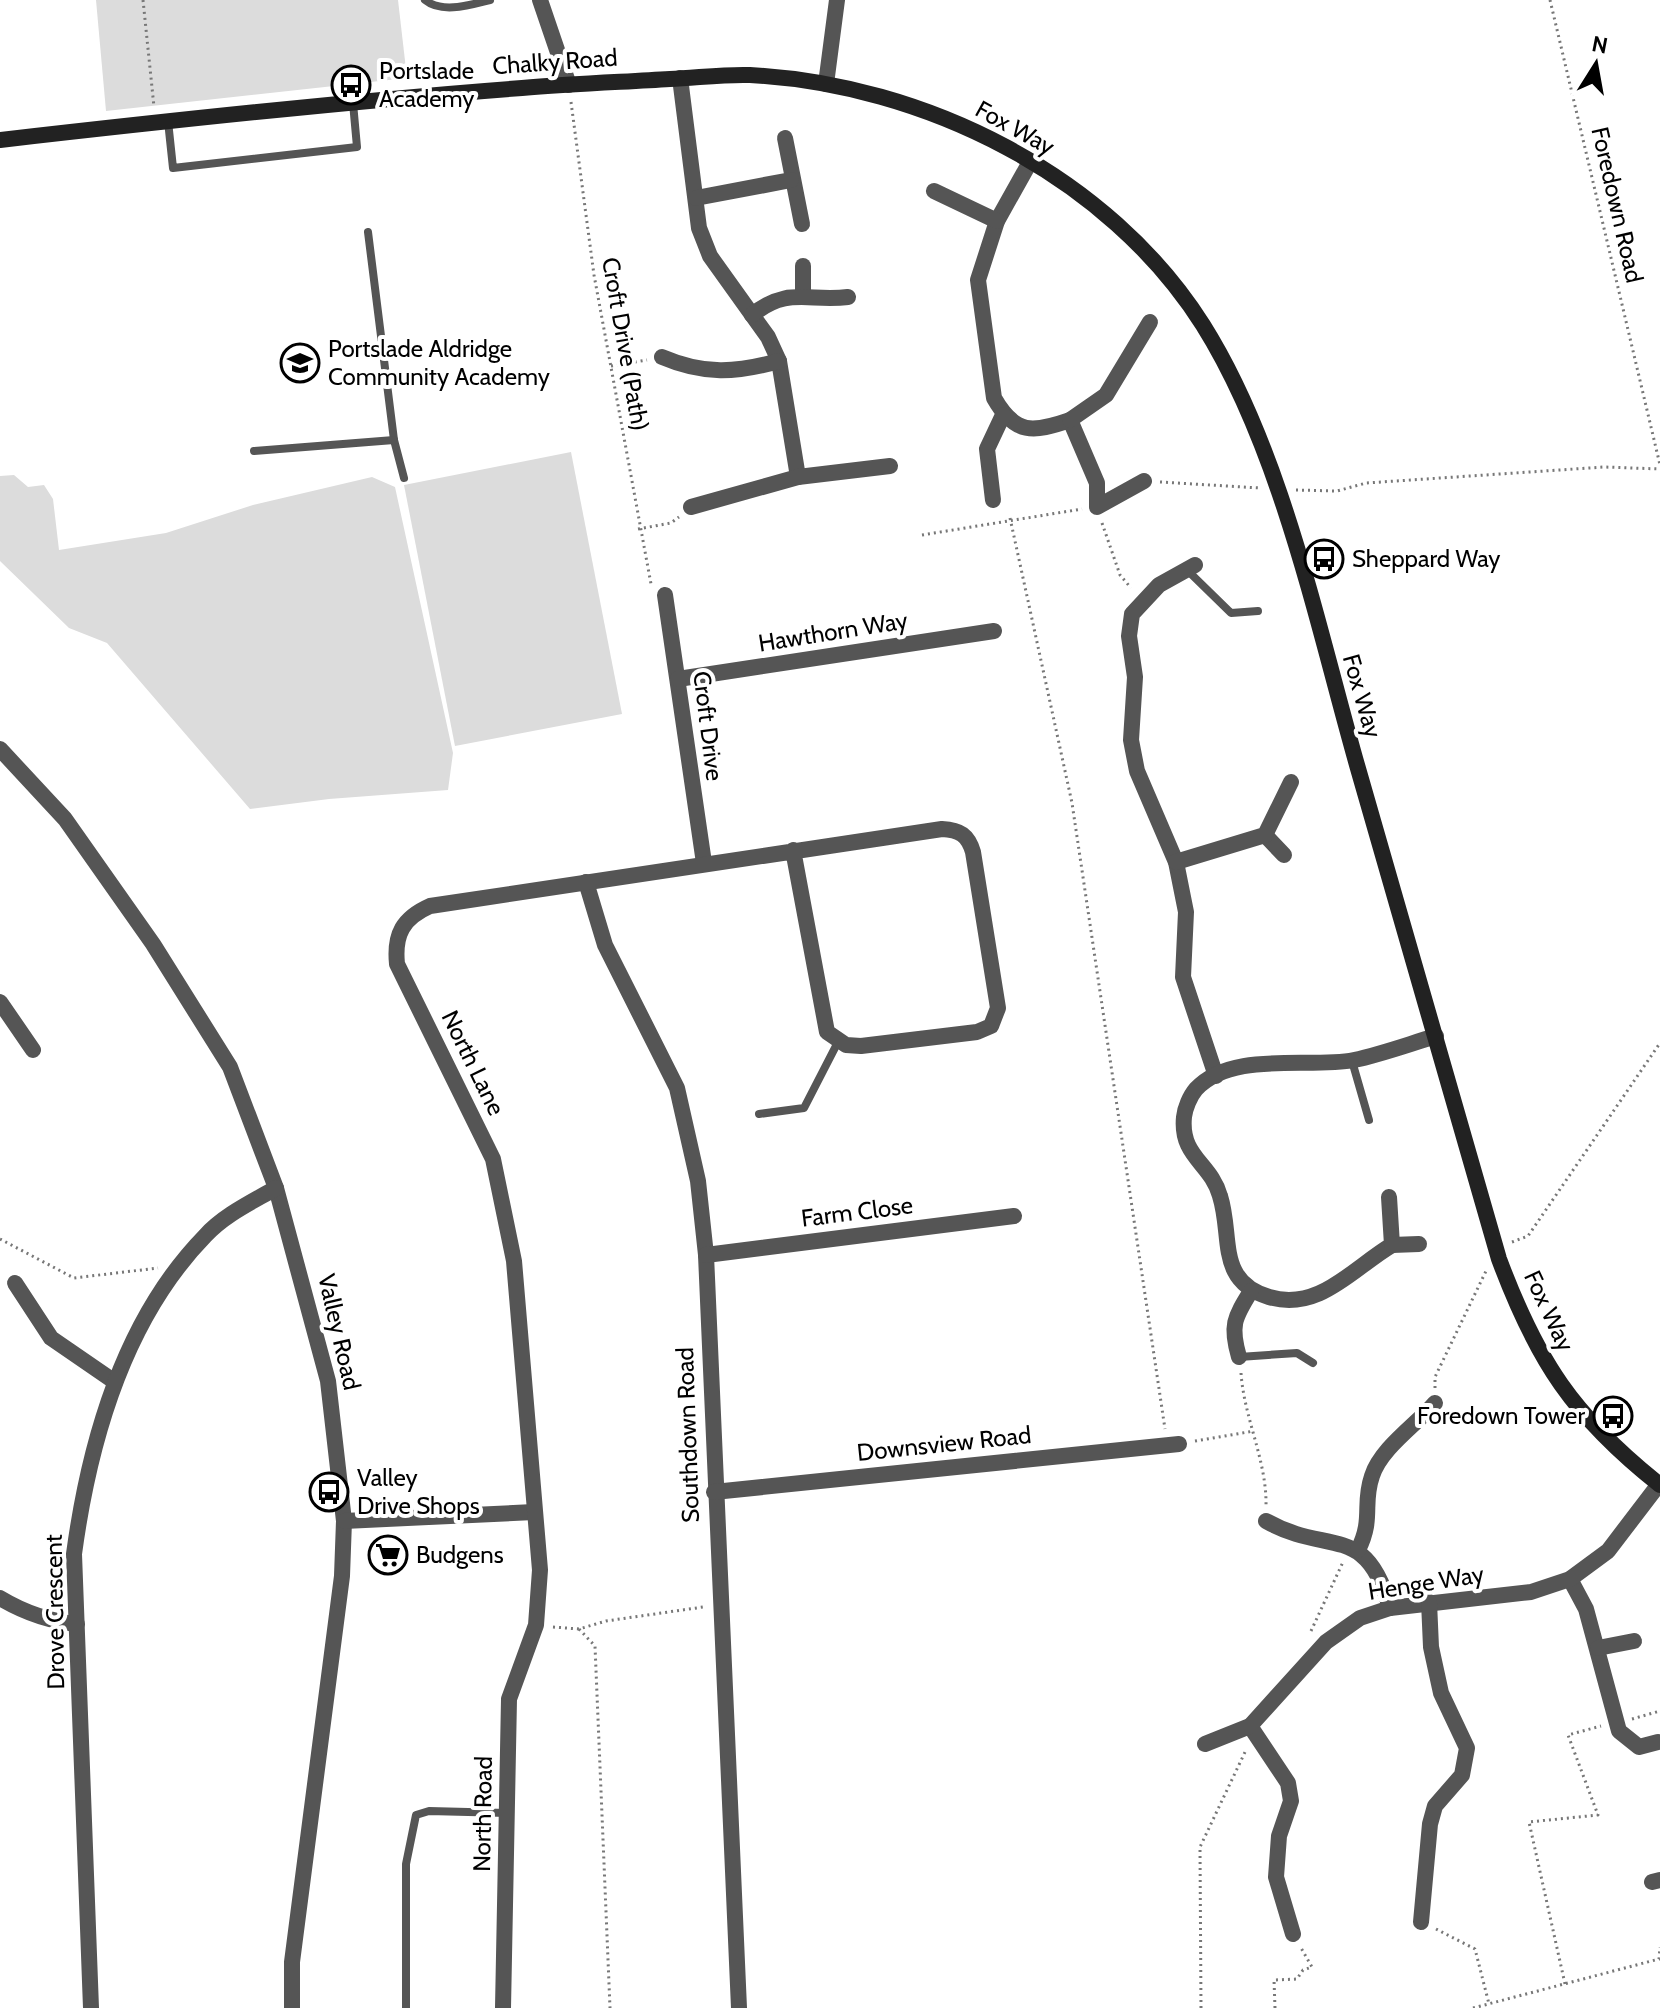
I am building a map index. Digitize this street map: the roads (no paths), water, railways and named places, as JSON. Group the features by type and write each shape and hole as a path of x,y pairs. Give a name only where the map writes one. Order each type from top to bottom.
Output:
{"street":[{"path":"540,0 569,85"},
{"path":"826,84 837,0"},
{"name":"Chalky Road","path":"0,140 353,103 569,85 747,75 826,84"},
{"path":"680,78 699,228 710,256 752,315 779,361 798,477"},
{"name":"Fox Way","path":"826,84 923,110 994,140 1030,162 1083,198 1129,236 1175,286 1204,326 1240,394 1276,489 1499,1259 1519,1313 1545,1364 1587,1420 1660,1484"},
{"path":"785,138 802,224"},
{"path":"1030,162 997,221 982,259 978,300 994,398 1003,415 1022,429 1047,428 1070,420 1106,395 1150,322"},
{"path":"696,198 791,180"},
{"path":"934,191 997,221"},
{"path":"803,266 803,295"},
{"path":"752,315 770,300 803,295 825,300 848,297"},
{"path":"662,357 687,368 713,372 741,372 779,361"},
{"path":"993,500 987,449 1003,415"},
{"path":"1070,420 1097,483 1097,507 1144,481"},
{"path":"691,507 798,477 890,466"},
{"path":"1191,567 1159,585 1132,614 1129,636 1135,677 1131,740 1137,771 1176,862 1186,912 1183,977 1216,1076"},
{"name":"Croft Drive","path":"665,595 704,863"},
{"name":"Hawthorn Way","path":"678,679 994,631"},
{"name":"Valley Road","path":"0,749 65,819 160,957 230,1067 276,1188 328,1381 344,1521 342,1576 292,1962 292,2008"},
{"path":"1176,862 1265,835 1291,782"},
{"name":"North Lane","path":"536,1625 540,1570 514,1261 493,1159 397,964 395,945 411,915 430,906 942,829 964,834 973,852 997,1019 985,1030 977,1032 861,1046 839,1040"},
{"path":"1265,835 1284,855"},
{"path":"793,850 823,1018 827,1032 839,1040"},
{"name":"Southdown Road","path":"586,882 605,945 677,1088 698,1181 706,1255 739,2008"},
{"path":"0,1002 33,1050"},
{"path":"1419,1244 1392,1245 1363,1262 1337,1286 1317,1296 1273,1298 1251,1291 1229,1261 1220,1193 1190,1154 1183,1133 1185,1108 1196,1089 1216,1076 1264,1063 1352,1060 1436,1036"},
{"name":"Drove Crescent","path":"91,2008 74,1554 82,1494 115,1382 140,1329 173,1275 205,1235 276,1188"},
{"path":"1389,1197 1392,1245"},
{"name":"Farm Close","path":"706,1255 1014,1216"},
{"path":"15,1283 51,1338 115,1382"},
{"path":"1239,1357 1232,1333 1237,1313 1251,1291"},
{"path":"1353,1549 1367,1531 1369,1489 1375,1468 1435,1403"},
{"name":"Downsview Road","path":"714,1492 1173,1444"},
{"name":"Henge Way","path":"1205,1744 1252,1730 1326,1642 1360,1618 1390,1608 1429,1602 1531,1592 1570,1579 1608,1551 1660,1484"},
{"path":"344,1521 534,1512"},
{"path":"1266,1521 1281,1529 1353,1549 1377,1568 1390,1608"},
{"path":"1570,1579 1586,1609 1619,1731 1639,1747 1658,1742"},
{"path":"0,1598 38,1617 77,1624"},
{"path":"1421,1922 1430,1824 1435,1806 1462,1775 1467,1748 1441,1693 1431,1647 1429,1602"},
{"name":"North Road","path":"503,2008 509,1699 536,1625"},
{"path":"1598,1648 1634,1641"},
{"path":"1252,1730 1288,1783 1291,1801 1279,1836 1276,1877 1293,1934"}],"lane":[{"path":"425,0 438,7 468,6 490,0"},
{"path":"162,122 173,168 357,147 353,103"},
{"path":"368,232 394,440 404,478"},
{"path":"254,451 394,440"},
{"path":"1191,567 1231,613 1258,611"},
{"path":"759,1114 804,1108 839,1040"},
{"path":"1352,1060 1369,1120"},
{"path":"1239,1357 1297,1353 1313,1363"},
{"path":"406,2008 406,1864 416,1815 429,1811 508,1813"}],"place":[{"name":"Portslade Academy","path":"351,85"},
{"name":"Portslade Aldridge Community Academy","path":"300,363"},
{"name":"Sheppard Way","path":"1324,559"},
{"name":"Foredown Tower","path":"1613,1416"},
{"name":"Valley Drive Shops","path":"329,1492"},
{"name":"Budgens","path":"388,1555"}]}
